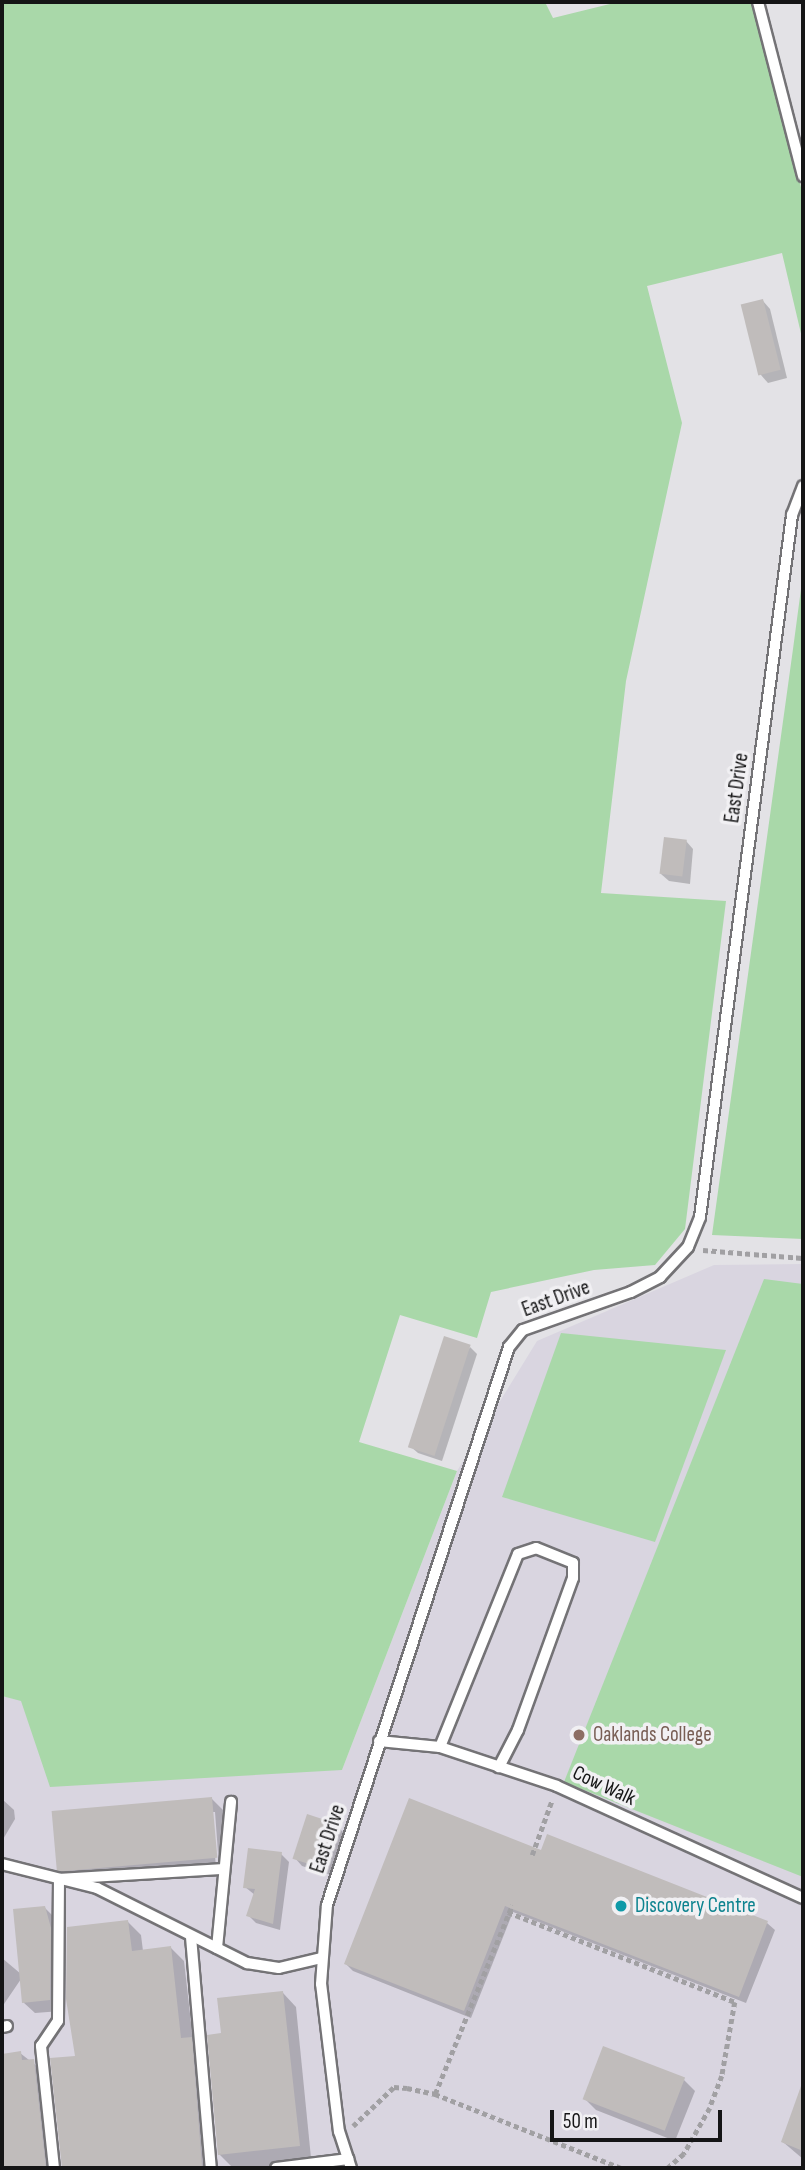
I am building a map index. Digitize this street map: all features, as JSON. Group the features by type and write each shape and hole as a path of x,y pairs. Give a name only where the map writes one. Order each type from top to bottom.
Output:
{"lane":[{"path":"758,2 803,176"},
{"name":"East Drive","path":"350,2164 339,2132 321,1958 327,1905 515,1336 631,1292 660,1277 688,1247 700,1217 792,514 803,486"},
{"path":"440,1747 518,1554 536,1548 573,1563 573,1578 518,1730 499,1768"},
{"name":"Cow Walk","path":"379,1741 440,1747 557,1786 803,1898"},
{"path":"217,1948 231,1802"},
{"path":"2,1864 97,1888 247,1963 279,1968 321,1958"},
{"path":"59,1879 225,1869"},
{"path":"54,2168 41,2046 58,2021 59,1879"},
{"path":"191,1937 211,2168"},
{"path":"276,2168 350,2164"}],"path":[{"path":"688,1247 803,1258"},
{"path":"532,1855 557,1786"},
{"path":"435,2094 512,1905"},
{"path":"509,1912 735,2002 722,2076 710,2108 684,2154 668,2168"},
{"path":"339,2132 361,2123 394,2087 435,2094 621,2168"}],"shaded area":[{"name":"Oaklands College","path":"803,1264 803,2168 2,2168 2,1696 342,1770 457,1471 537,1341 714,1265"}],"green space":[{"path":"2,2 545,2 553,18 618,2 754,2 803,195 803,342 782,253 647,286 682,423 626,681 601,893 726,901 685,1229 655,1265 594,1270 491,1292 477,1338 400,1315 359,1442 457,1471 342,1770 50,1787 21,1701 2,1696"},
{"path":"803,574 803,1239 712,1235 793,649"},
{"path":"764,1279 803,1284 803,1877 564,1782"},
{"path":"561,1333 726,1350 655,1542 502,1497"}],"building":[{"path":"763,299 781,370 758,375 741,305"},
{"path":"664,837 687,840 682,877 659,874"},
{"path":"444,1336 471,1345 434,1456 408,1447"},
{"path":"212,1797 217,1858 57,1872 52,1811"},
{"name":"Discovery Centre","path":"409,1798 541,1850 547,1834 768,1921 739,1997 505,1906 464,2011 344,1964"},
{"path":"307,1814 337,1824 323,1869 292,1859"},
{"path":"248,1848 282,1852 273,1924 246,1916 255,1889 243,1888"},
{"path":"45,1906 51,1928 50,2000 22,2003 13,1909"},
{"path":"128,1920 132,1951 171,1946 181,2038 192,2037 202,2166 62,2168 50,2058 75,2056 66,1999 67,1927"},
{"path":"283,1991 300,2146 218,2155 207,2035 221,2033 217,1998"},
{"path":"603,2046 685,2078 665,2131 583,2099"},
{"path":"21,2051 22,2060 34,2059 46,2168 2,2168 2,2054"},
{"path":"801,2086 803,2087 803,2151 781,2142"}],"place":[{"name":"Oaklands College","path":"579,1735"},
{"name":"Discovery Centre","path":"621,1906"}]}
